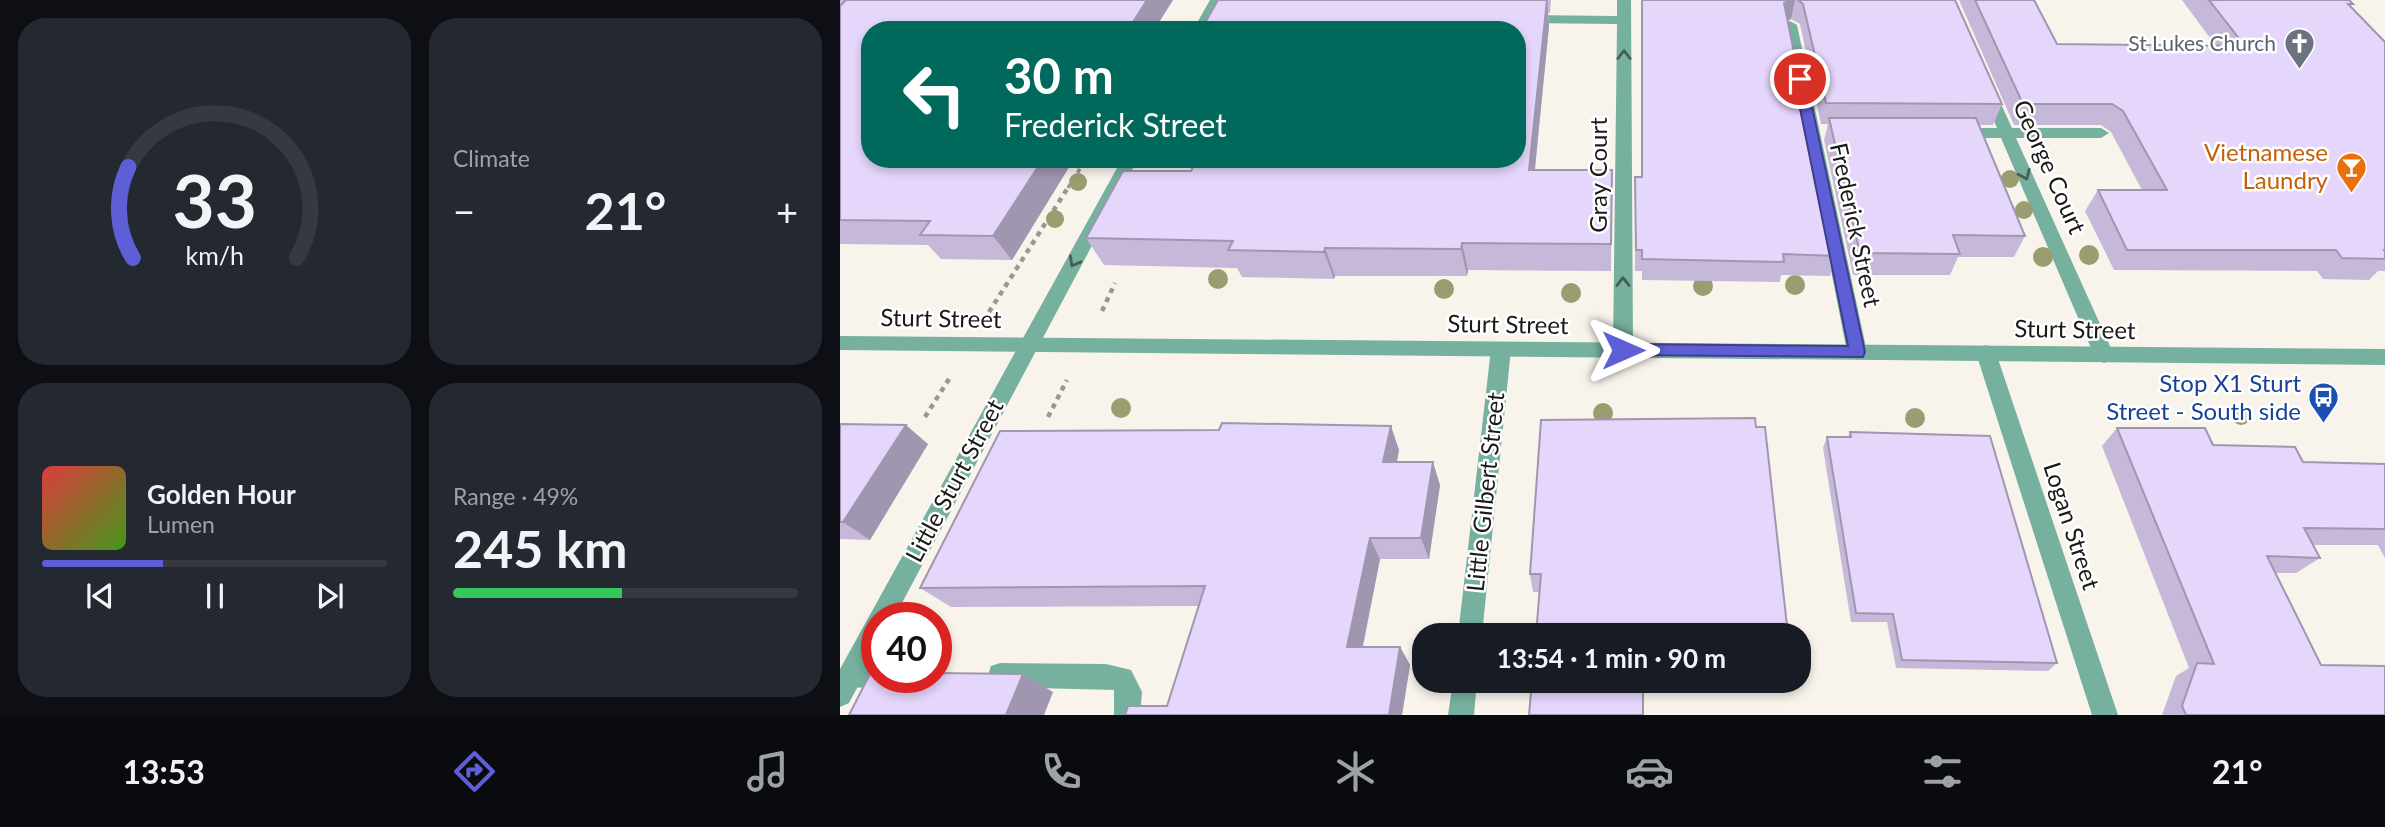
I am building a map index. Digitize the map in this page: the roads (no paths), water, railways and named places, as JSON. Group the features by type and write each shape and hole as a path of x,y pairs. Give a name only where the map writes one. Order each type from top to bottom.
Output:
{"street":[{"path":"1205,21 1217,0"},
{"name":"Gray Court","path":"1623,350 1624,0"},
{"path":"1506,19 1624,20"},
{"name":"Frederick Street","path":"1790,25 1817,132 1857,352"},
{"name":"George Court","path":"1980,73 2105,355"},
{"path":"1941,133 2101,133"},
{"name":"Little Sturt Street","path":"890,602 1125,168"},
{"name":"Sturt Street","path":"840,343 2385,357"},
{"name":"Little Gilbert Street","path":"1471,623 1501,349"},
{"name":"Logan Street","path":"1986,353 2105,715"},
{"path":"845,684 861,654"},
{"path":"975,675 1106,676 1122,679 1129,692 1127,715"},
{"path":"1461,715 1464,693"}],"place":[{"name":"St Lukes Church","path":"2299,71"},
{"name":"Vietnamese Laundry","path":"2351,194"},
{"name":"Stop X1 Sturt Street - South side","path":"2324,425"}]}
